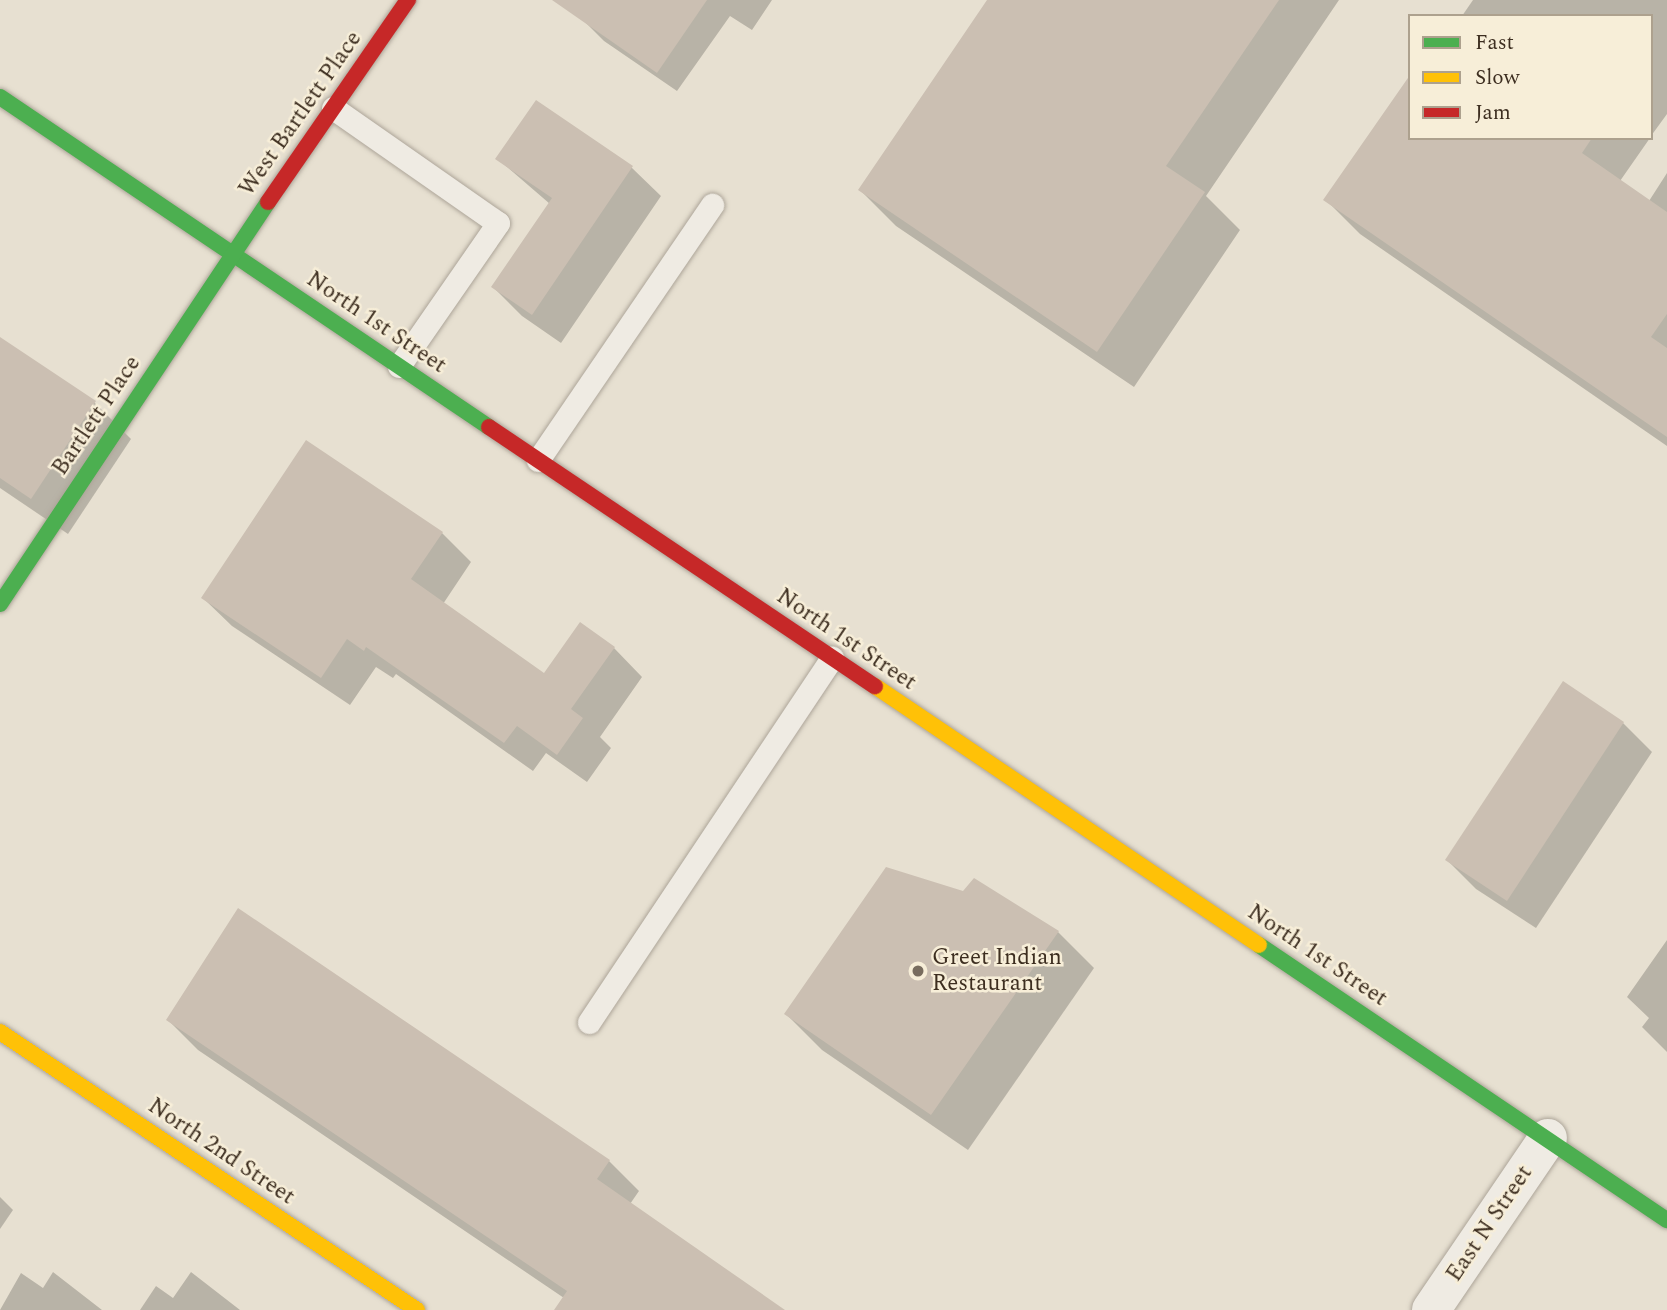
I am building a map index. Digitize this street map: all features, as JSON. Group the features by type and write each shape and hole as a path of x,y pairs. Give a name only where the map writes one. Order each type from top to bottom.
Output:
{"main road":[{"name":"West Bartlett Place","path":"232,254 408,0"},
{"name":"North 1st Street","path":"0,97 1667,1220"},
{"name":"Bartlett Place","path":"0,604 232,254"},
{"name":"North 2nd Street","path":"0,1032 417,1310"}],"street":[{"name":"East N Street","path":"1432,1310 1548,1138"}],"lane":[{"path":"333,108 498,223 399,366"},
{"path":"538,460 712,205"},
{"path":"589,1022 831,658"}],"building":[{"path":"552,0 707,0 657,73"},
{"path":"987,0 1279,0 1166,166 1205,192 1097,352 858,190"},
{"path":"1408,78 1408,140 1591,140 1582,153 1667,212 1667,314 1651,337 1667,348 1667,437 1323,200"},
{"path":"536,100 633,166 532,315 491,287 552,198 495,159"},
{"path":"0,337 96,401 31,499 0,478"},
{"path":"306,440 443,532 411,579 544,673 580,622 615,647 571,709 583,718 557,755 517,726 504,743 366,647 364,651 347,639 321,678 201,598"},
{"path":"1563,681 1624,722 1507,901 1445,860"},
{"path":"886,867 963,891 974,878 1059,931 931,1115 784,1014"},
{"path":"238,908 610,1160 597,1179 785,1310 554,1310 567,1291 166,1020"}],"traffic: fast":[{"path":"0,97 489,427"},
{"path":"0,604 268,202"},
{"path":"1259,945 1667,1220"}],"traffic: slow":[{"path":"875,686 1259,945"},
{"path":"0,1032 417,1310"}],"traffic: jam":[{"path":"268,202 408,0"},
{"path":"489,427 875,686"}],"place":[{"name":"Greet Indian Restaurant","path":"918,971"}]}
